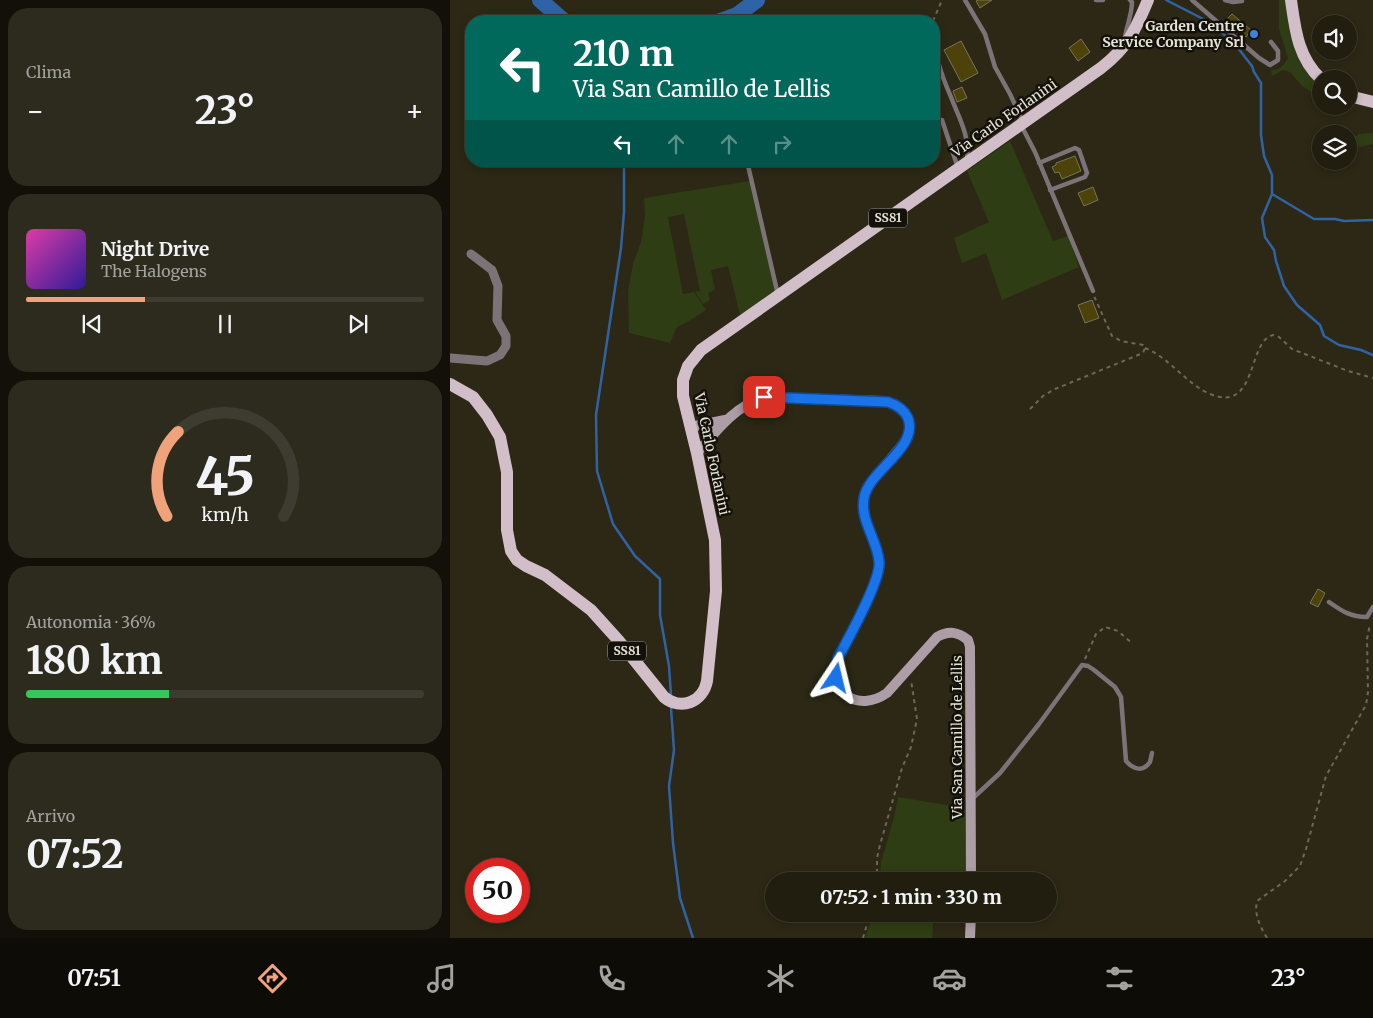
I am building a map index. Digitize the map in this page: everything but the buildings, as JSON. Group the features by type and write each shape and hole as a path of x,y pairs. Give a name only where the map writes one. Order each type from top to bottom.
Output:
{"main road":[{"name":"Via Carlo Forlanini","path":"450,384 473,397 487,415 500,437 507,472 507,530 510,552 517,560 545,575 591,610 669,701 682,704 700,697 706,687 716,591 715,540 697,453 682,396 683,380 688,366 701,350 1101,68 1124,46 1136,30 1148,0"},
{"path":"1291,0 1298,43 1308,64 1313,70"},
{"path":"1357,98 1373,102"},
{"name":"Via San Camillo de Lellis","path":"697,453 725,420 748,403 764,397 883,401 894,404 903,410 910,424 908,437 869,486 864,499 864,516 880,562 877,579 838,658 835,672 837,681 844,693 852,699 866,702 878,700 887,693 937,637 948,632 955,633 968,640 970,647 971,872"},
{"name":"Via San Camillo de Lellis","path":"690,427 725,420"},
{"path":"970,938 971,922"}],"street":[{"path":"450,358 487,361 500,355 506,346 506,336 497,320 498,286 492,270 471,254"}],"lane":[{"path":"964,0 985,34 995,67 1018,110 1022,124 1092,291"},
{"path":"1096,0 1103,0"},
{"path":"1124,46 1127,24 1132,10 1130,0"},
{"path":"1192,0 1259,58 1270,65 1278,60 1278,51 1271,42"},
{"path":"1225,0 1233,2 1242,0"},
{"path":"940,65 965,130 968,151 962,166"},
{"path":"942,120 962,166"},
{"path":"1039,163 1075,148 1078,150 1087,173 1085,177 1050,190"},
{"path":"748,167 778,296"},
{"path":"1328,602 1350,615 1367,617 1372,609"},
{"path":"972,800 1000,773 1082,665 1088,666 1115,687 1121,697 1126,761 1137,769 1142,769 1150,762 1152,752"}],"path":[{"path":"936,15 942,0"},
{"path":"940,115 942,120"},
{"path":"1092,291 1112,336 1121,341 1143,345 1161,357 1196,386 1222,398 1229,397 1244,387 1264,339 1273,335 1279,337 1292,349 1348,371 1373,378"},
{"path":"1030,409 1043,396 1055,389 1135,357 1143,353 1145,348"},
{"path":"1267,938 1260,926 1255,910 1257,901 1300,866 1326,776 1366,705 1368,692 1367,639 1372,609"},
{"path":"1082,665 1096,634 1105,627 1118,630 1133,644"},
{"path":"877,872 877,858 880,845 902,768 911,747 917,719 908,669"},
{"path":"863,938 868,922"}],"green space":[{"path":"1279,0 1286,0 1294,48 1304,69 1312,78 1312,92 1302,86 1290,72 1283,70 1272,76 1271,70 1281,67 1288,58 1279,29"},
{"path":"1373,133 1373,144 1360,147 1357,146 1357,135"},
{"path":"1010,141 1053,241 1068,236 1079,267 1002,300 986,253 962,263 954,238 989,222 967,171"},
{"path":"750,181 776,295 741,319 728,266 711,270 715,290 708,293 710,300 703,304 695,292 700,291 684,214 668,217 683,294 694,292 706,310 677,327 670,343 629,333 628,291 633,264 641,242 645,215 644,198"},
{"path":"898,797 965,808 967,872 880,872 881,862"},
{"path":"870,922 933,922 932,938 865,938"}],"waterway":[{"path":"540,0 557,15"},
{"path":"737,15 757,0"},
{"path":"1166,0 1209,22 1234,43 1252,66 1261,83 1261,135 1264,156 1272,175 1272,194 1262,218 1265,237 1274,250 1284,286 1297,305 1320,325 1324,336 1339,345 1373,355"},
{"path":"624,167 624,212 621,248 596,415 597,471 613,524 635,556 660,579 660,615 669,666 671,695"},
{"path":"1272,194 1314,219 1373,220"},
{"path":"671,708 674,750 669,786 673,843 680,898 693,938"}],"place":[{"name":"Garden Centre Service Company Srl","path":"1254,34"}],"route":[{"path":"764,397 883,401 894,404 903,410 910,424 908,437 902,447 869,486 865,494 863,504 864,516 880,562 877,579 838,658 835,672 836,678"}]}
